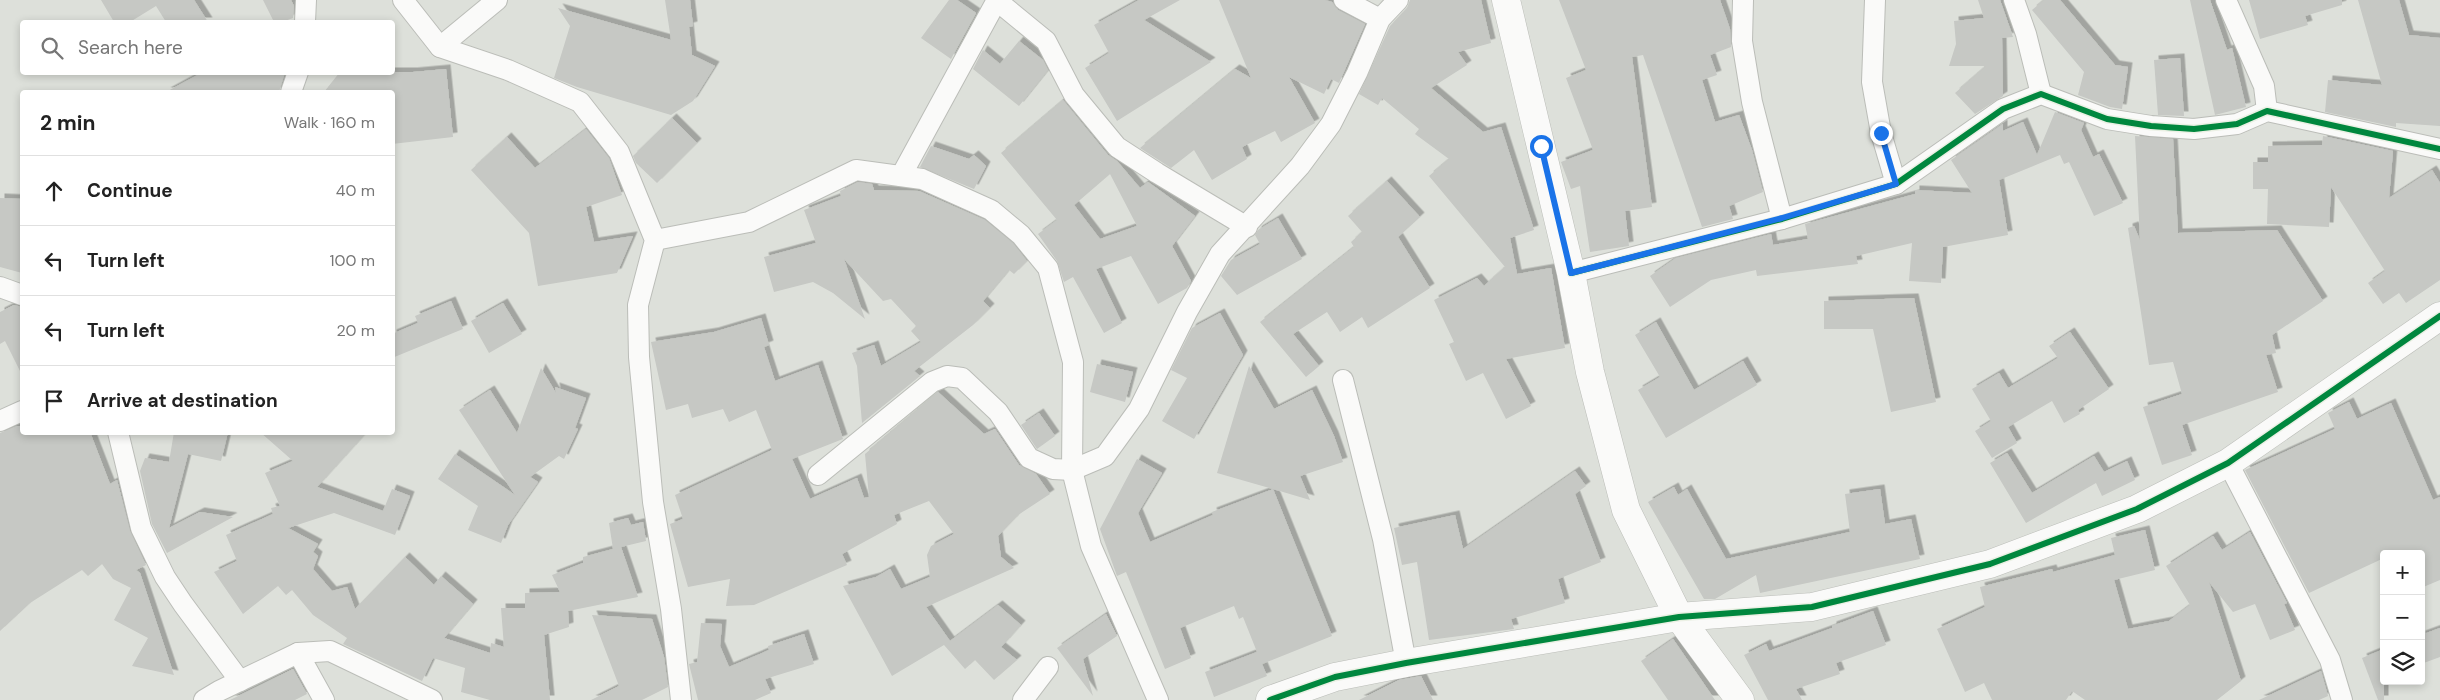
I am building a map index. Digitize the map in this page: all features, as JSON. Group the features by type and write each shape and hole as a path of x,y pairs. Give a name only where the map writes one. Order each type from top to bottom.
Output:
{"street":[{"path":"305,20 306,0"},
{"path":"403,0 440,47 508,70 580,102 619,152 655,240 638,305 639,357 653,502 671,609 681,700"},
{"path":"440,47 497,0"},
{"path":"901,176 997,0 1046,41 1074,95 1117,147 1247,226"},
{"path":"1344,0 1380,19"},
{"path":"818,475 932,382 947,376 962,378 998,412 1030,458 1053,469 1072,470 1105,456 1139,410 1187,312 1220,254 1300,166 1331,124 1357,73 1380,19 1398,0"},
{"path":"1506,0 1571,273 1590,372 1626,510 1679,617 1740,700"},
{"path":"1743,0 1742,41 1751,93 1782,218"},
{"path":"1875,0 1872,82 1881,133 1896,184"},
{"path":"2014,0 2026,34 2040,94"},
{"path":"2226,0 2264,86 2267,111"},
{"path":"292,90 297,75"},
{"path":"1571,273 1782,218 1896,184 2002,109 2040,94 2107,119 2151,126 2194,129 2237,124 2267,111 2440,149"},
{"path":"655,240 749,222 856,170 922,179 991,210 1021,235 1048,268 1073,362 1072,470 1091,546 1158,700"},
{"path":"0,287 20,294"},
{"path":"1270,700 1335,677 1406,663 1679,617 1812,607 1990,564 2138,509 2228,463 2440,316"},
{"path":"1343,380 1383,539 1406,663"},
{"path":"0,421 20,412"},
{"path":"119,435 141,528 165,577 240,681"},
{"path":"2228,463 2330,660 2342,700"},
{"path":"204,700 298,653 330,651 432,700"},
{"path":"298,653 324,700"},
{"path":"1023,700 1048,667"}],"building":[{"path":"101,0 194,0 207,20 165,20 156,6 133,20 113,20"},
{"path":"263,0 291,0 294,6 293,18 273,20"},
{"path":"665,0 690,0 693,26 689,27 692,55 715,66 693,101 671,115 577,87 554,78 570,26 558,8 671,40"},
{"path":"949,0 957,0 976,13 951,59 921,38"},
{"path":"1139,0 1180,0 1144,20 1211,62 1117,121 1085,68 1109,53 1094,25"},
{"path":"1219,0 1325,0 1332,2 1338,10 1365,24 1339,83 1331,79 1324,94 1289,77 1315,123 1281,142 1275,131 1242,147 1247,159 1212,180 1194,150 1171,168 1140,148 1235,69 1251,78"},
{"path":"1410,0 1481,0 1491,43 1458,52 1467,65 1431,88 1483,132 1501,127 1534,230 1510,238 1517,274 1551,268 1565,348 1506,359 1531,406 1506,419 1483,373 1466,381 1449,344 1454,342 1434,300 1477,278 1484,286 1505,267 1429,176 1449,159 1415,134 1419,129 1382,98 1378,105 1359,94 1390,26 1407,8"},
{"path":"1559,0 1720,0 1730,29 1731,47 1710,55 1717,75 1702,80 1715,122 1739,115 1752,150 1763,192 1729,206 1733,219 1702,227 1643,55 1632,57 1652,207 1625,211 1629,246 1590,252 1580,186 1571,189 1561,162 1593,150 1566,78 1586,70"},
{"path":"1978,0 2000,0 2013,37 2002,38 2003,96 1975,114 1955,93 1986,66 1949,66 1956,44 1954,21 1984,18"},
{"path":"2044,0 2060,0 2115,65 2128,67 2122,109 2110,107 2078,95 2084,72 2032,10"},
{"path":"2190,0 2210,0 2227,50 2232,48 2246,107 2215,115"},
{"path":"2249,0 2342,0 2342,5 2305,16 2308,25 2260,39"},
{"path":"2358,0 2399,0 2409,35 2440,38 2440,126 2396,123 2396,127 2325,112 2328,80 2382,85"},
{"path":"1019,41 1043,60 1048,70 1019,106 973,69 983,50 1000,64"},
{"path":"2180,58 2184,116 2158,115 2154,60"},
{"path":"446,69 453,137 395,144 395,90 326,90 338,75 395,75 395,72"},
{"path":"197,75 284,75 280,90 170,90"},
{"path":"1063,100 1108,155 1117,161 1140,188 1148,182 1195,216 1172,246 1191,281 1187,288 1158,304 1131,256 1096,269 1122,323 1104,333 1073,277 1064,282 1057,261 1038,234 1057,220 1001,153","holes":["1110,174 1137,226 1100,239 1074,205"]},
{"path":"2055,112 2084,123 2081,130 2093,157 2099,154 2123,203 2094,216 2069,162 2064,164 2060,155 1999,180 2008,235 1943,247 1941,283 1909,281 1912,243 1856,256 1858,264 1757,276 1756,270 1711,280 1670,307 1650,276 1676,258 1771,234 1773,245 1808,239 1805,224 1915,194 1915,190 1972,193 1951,160 2003,124 2003,131 2023,122 2037,155"},
{"path":"672,118 697,143 657,183 636,163 633,156"},
{"path":"586,129 609,158 622,195 586,207 594,242 633,236 617,273 538,286 529,233 471,170 507,137 535,168"},
{"path":"2135,136 2173,139 2178,233 2277,230 2323,301 2272,335 2276,353 2266,355 2278,392 2182,425 2192,455 2162,465 2143,407 2182,394 2173,362 2149,365 2128,228 2134,226 2140,240"},
{"path":"2323,136 2393,151 2389,198 2432,170 2440,183 2440,280 2406,303 2399,293 2383,304 2368,283 2385,271 2331,187 2329,227 2267,224 2268,189 2253,189 2253,162 2268,162 2268,146 2322,145"},
{"path":"931,146 969,159 974,155 986,166 974,189 920,167"},
{"path":"1387,181 1420,217 1398,237 1430,288 1368,328 1362,317 1340,332 1327,312 1293,334 1319,366 1306,377 1260,322 1354,247 1351,242 1362,232 1348,216"},
{"path":"858,182 872,184 874,190 919,191 985,220 1013,243 1027,261 1014,274 1009,270 983,301 990,308 973,325 914,371 920,376 862,423 857,366 852,353 874,345 881,366 921,342 911,331 916,326 891,299 883,301 844,259 865,319 833,293 813,282 774,292 764,257 816,243 804,210 841,196 840,191"},
{"path":"0,198 20,199 20,272 0,267"},
{"path":"1278,218 1302,259 1237,295 1221,276 1231,260 1260,244 1255,235 1258,230"},
{"path":"1914,298 1936,402 1891,412 1873,329 1824,329 1824,301"},
{"path":"451,301 463,329 395,357 395,333 418,323 415,316"},
{"path":"503,303 522,334 489,353 471,321"},
{"path":"14,305 20,306 20,371 5,341 0,344 0,312"},
{"path":"1220,313 1243,355 1194,439 1162,421 1187,378 1171,370 1192,328"},
{"path":"761,318 769,345 764,347 775,381 818,365 843,439 792,459 810,499 857,478 864,498 869,497 865,454 938,392 984,434 995,429 1019,465 1036,474 1050,494 1018,515 998,536 1001,557 1014,568 926,607 950,641 998,605 1021,625 1001,647 1017,660 994,680 975,660 965,669 944,645 892,676 843,586 876,577 890,569 901,589 930,577 927,555 931,546 954,534 929,501 894,515 897,524 842,554 847,565 754,605 726,606 730,579 688,587 670,524 683,519 675,495 772,450 756,410 729,422 723,409 692,418 688,404 666,410 651,342 714,332"},
{"path":"1656,322 1694,390 1743,361 1757,385 1666,438 1638,390 1660,377 1635,335"},
{"path":"2070,332 2109,389 2078,410 2080,414 2064,423 2052,401 2008,427 2017,443 1992,458 1975,431 1991,421 1972,389 1999,373 2008,388 2058,358 2049,346"},
{"path":"1097,364 1133,372 1125,402 1090,392"},
{"path":"1249,366 1274,409 1312,390 1334,436 1343,462 1300,476 1310,500 1217,473"},
{"path":"541,368 556,393 555,387 586,398 575,428 578,429 564,459 559,456 530,477 538,482 508,525 501,543 468,530 478,506 438,479 455,454 515,495 459,410 490,390 517,433"},
{"path":"2349,402 2357,419 2391,403 2433,500 2440,497 2440,580 2425,586 2425,550 2380,550 2380,560 2309,593 2245,470 2335,429 2328,413"},
{"path":"1039,413 1055,436 1037,449 1021,425"},
{"path":"20,426 20,435 91,435 110,484 117,480 130,531 146,565 136,570 140,573 174,675 132,666 148,638 114,620 131,588 113,579 102,564 88,576 82,570 30,603 0,631 0,433"},
{"path":"174,435 227,435 221,461 188,454 169,528 200,512 233,517 167,553 152,524 140,471 145,458 169,462"},
{"path":"263,435 364,435 317,487 383,511 392,489 410,496 395,535 334,513 288,528 318,544 313,552 318,556 313,569 332,591 347,587 355,609 405,557 434,585 441,576 473,604 444,638 490,653 491,643 504,647 501,608 525,608 525,593 560,592 552,575 583,563 583,557 613,549 609,523 628,518 631,525 643,522 646,541 621,547 638,597 568,611 569,627 544,635 550,700 490,700 461,692 465,668 433,658 422,681 343,644 347,638 313,615 292,590 286,595 278,586 243,614 214,572 237,561 226,535 273,514 271,508 280,506 265,473 293,461"},
{"path":"2007,453 2032,493 2094,456 2104,472 2127,461 2135,480 2102,496 2096,483 2026,523 1990,463"},
{"path":"1137,459 1162,473 1138,513 1150,542 1213,515 1212,512 1273,489 1332,636 1262,664 1267,676 1214,697 1205,672 1257,652 1243,617 1239,619 1234,606 1180,628 1191,658 1165,669 1126,572 1117,576 1100,529"},
{"path":"1575,471 1586,486 1575,494 1601,562 1558,579 1565,603 1511,619 1514,629 1429,640 1417,562 1402,565 1394,528 1455,515 1463,549"},
{"path":"1674,487 1678,495 1687,489 1726,559 1850,532 1845,494 1880,489 1885,524 1911,519 1920,559 1760,593 1756,575 1715,599 1704,599 1648,502"},
{"path":"2145,530 2155,570 2114,580 2128,629 2169,621 2190,605 2166,566 2213,536 2222,550 2250,532 2287,603 2284,604 2295,630 2270,640 2255,604 2233,612 2209,582 2241,681 2217,700 2085,700 2072,691 2066,700 1992,700 1984,683 1965,692 1937,629 1985,607 1980,587 2052,569 2053,572 2115,555 2111,538"},
{"path":"1873,611 1886,645 1836,663 1840,674 1796,689 1802,700 1768,700 1744,655 1766,644 1769,651"},
{"path":"1106,614 1117,636 1083,659 1093,696 1057,648"},
{"path":"592,615 652,619 664,657 668,687 642,700 591,700 619,686"},
{"path":"701,623 722,624 720,646 729,667 769,650 768,646 804,634 814,664 765,679 771,693 755,700 698,700 689,664 697,662"},
{"path":"2440,628 2440,657 2425,663 2425,640 2425,634"},
{"path":"1673,639 1715,700 1668,700 1641,661"},
{"path":"2380,651 2380,685 2384,685 2384,700 2378,700 2362,658"},
{"path":"293,669 307,694 295,700 230,700"},
{"path":"2321,671 2328,696 2319,700 2259,700"},
{"path":"1421,676 1433,700 1359,700 1399,680"}],"cycle path":[{"path":"1571,273 1782,219 1896,184 2003,109 2041,94 2107,119 2151,126 2194,129 2237,124 2267,111 2440,149"},
{"path":"1270,700 1335,677 1406,663 1679,617 1812,607 1990,564 2137,509 2228,463 2440,316"}],"route":[{"path":"1541,146 1571,273 1782,218 1896,184 1881,133"}]}
